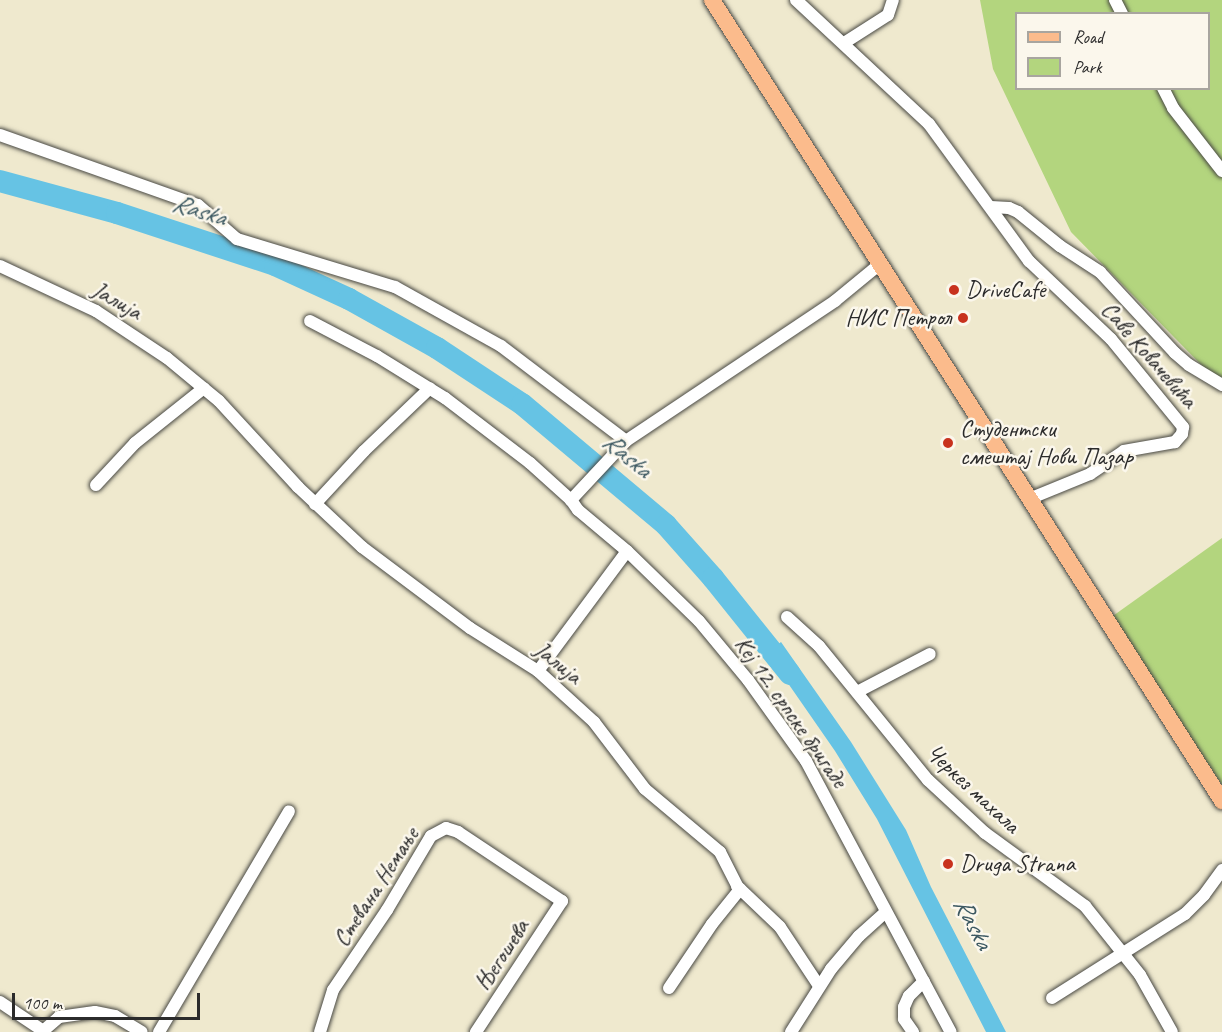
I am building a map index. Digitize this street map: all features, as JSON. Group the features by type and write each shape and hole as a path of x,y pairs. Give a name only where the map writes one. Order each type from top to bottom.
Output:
{"main road":[{"path":"712,0 1222,801"}],"street":[{"name":"Саве Ковачевића","path":"796,0 929,124 1029,261 1111,339 1183,427 1182,434 1175,442 1124,451 1090,474 1029,500"},
{"path":"844,43 888,15 893,0"},
{"path":"1163,90 1173,108 1222,171"},
{"path":"0,135 198,205 237,239 395,287 501,346 626,441"},
{"name":"Саве Ковачевића","path":"991,207 1009,208 1018,212 1060,246 1100,272 1175,353 1188,365 1222,385"},
{"path":"571,500 626,441 835,301 880,264"},
{"name":"Јалија","path":"0,266 107,316 167,358 204,388 315,504 362,547 419,592 470,628 538,670 594,722 645,789 720,852 740,889 780,927 819,986"},
{"path":"310,321 430,388 364,451 315,504"},
{"path":"96,485 143,436 204,388"},
{"name":"Кеј 12. српске бригаде","path":"430,388 516,451 571,500 578,510 627,551 699,621 748,680 806,761 951,1032"},
{"path":"538,670 627,551"},
{"name":"Черкез махала","path":"787,617 819,646 928,780 985,833 1085,906 1140,975 1172,1032"},
{"path":"857,692 930,654"},
{"path":"159,1032 290,811"},
{"name":"Стевана Немање","path":"320,1032 333,990 387,910 431,836 438,830 446,828 458,832 562,901"},
{"path":"1052,998 1185,914 1204,895 1222,870"},
{"path":"669,988 712,924 740,889"},
{"name":"Његошева","path":"476,1032 562,901"},
{"path":"791,1032 819,986 846,950 886,912"},
{"path":"913,1032 904,1019 904,1007 909,996 924,981"},
{"path":"0,1002 44,1031 59,1017 95,1012 115,1016 142,1032"}],"green space":[{"path":"980,0 1222,0 1222,386 1071,232 993,69"},
{"path":"1222,538 1222,785 1110,618"}],"water":[{"path":"781,642 851,742 906,830 931,887 1006,1032 986,1032 877,819 835,751 767,653"}],"waterway":[{"name":"Raska","path":"0,181 117,213 275,265 349,299 437,348 522,404 666,525 713,578 790,674"}],"place":[{"name":"DriveCafe","path":"954,290"},
{"name":"НИС Петрол","path":"963,318"},
{"name":"Студентски смештај Нови Пазар","path":"948,443"},
{"name":"Druga Strana","path":"948,864"}]}
